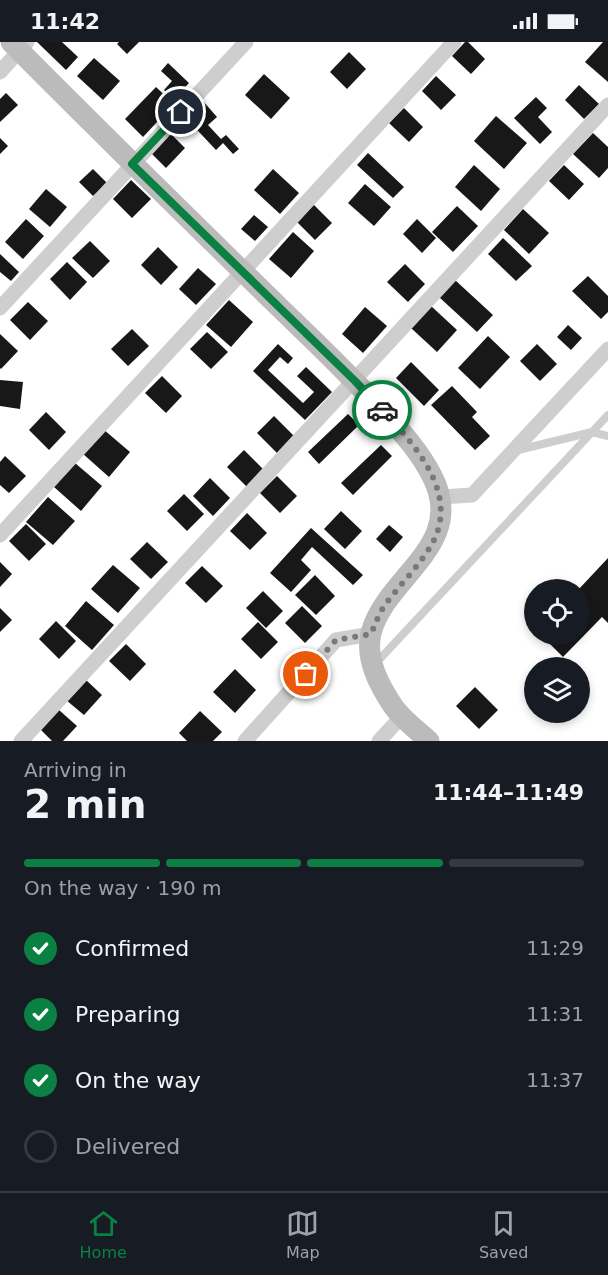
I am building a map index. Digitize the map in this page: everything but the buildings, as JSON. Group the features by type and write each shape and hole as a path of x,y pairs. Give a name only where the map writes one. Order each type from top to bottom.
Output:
{"street":[{"path":"0,308 246,42"},
{"path":"0,535 454,42"},
{"path":"0,72 19,45 132,164 355,381 408,439 432,476 441,497 441,520 433,542 382,610 371,634 370,658 377,679 394,708 429,741"},
{"path":"21,741 608,105"},
{"path":"441,497 472,495 608,349"},
{"path":"245,741 336,640 371,634"},
{"path":"379,741 402,716"}],"lane":[{"path":"373,667 608,415"},
{"path":"513,451 592,432 608,436"}],"way so far":[{"path":"306,674 336,640 371,634 382,610 433,542 441,520 441,497 432,476 408,439 382,410"}],"route":[{"path":"181,112 132,164 382,410"}]}
